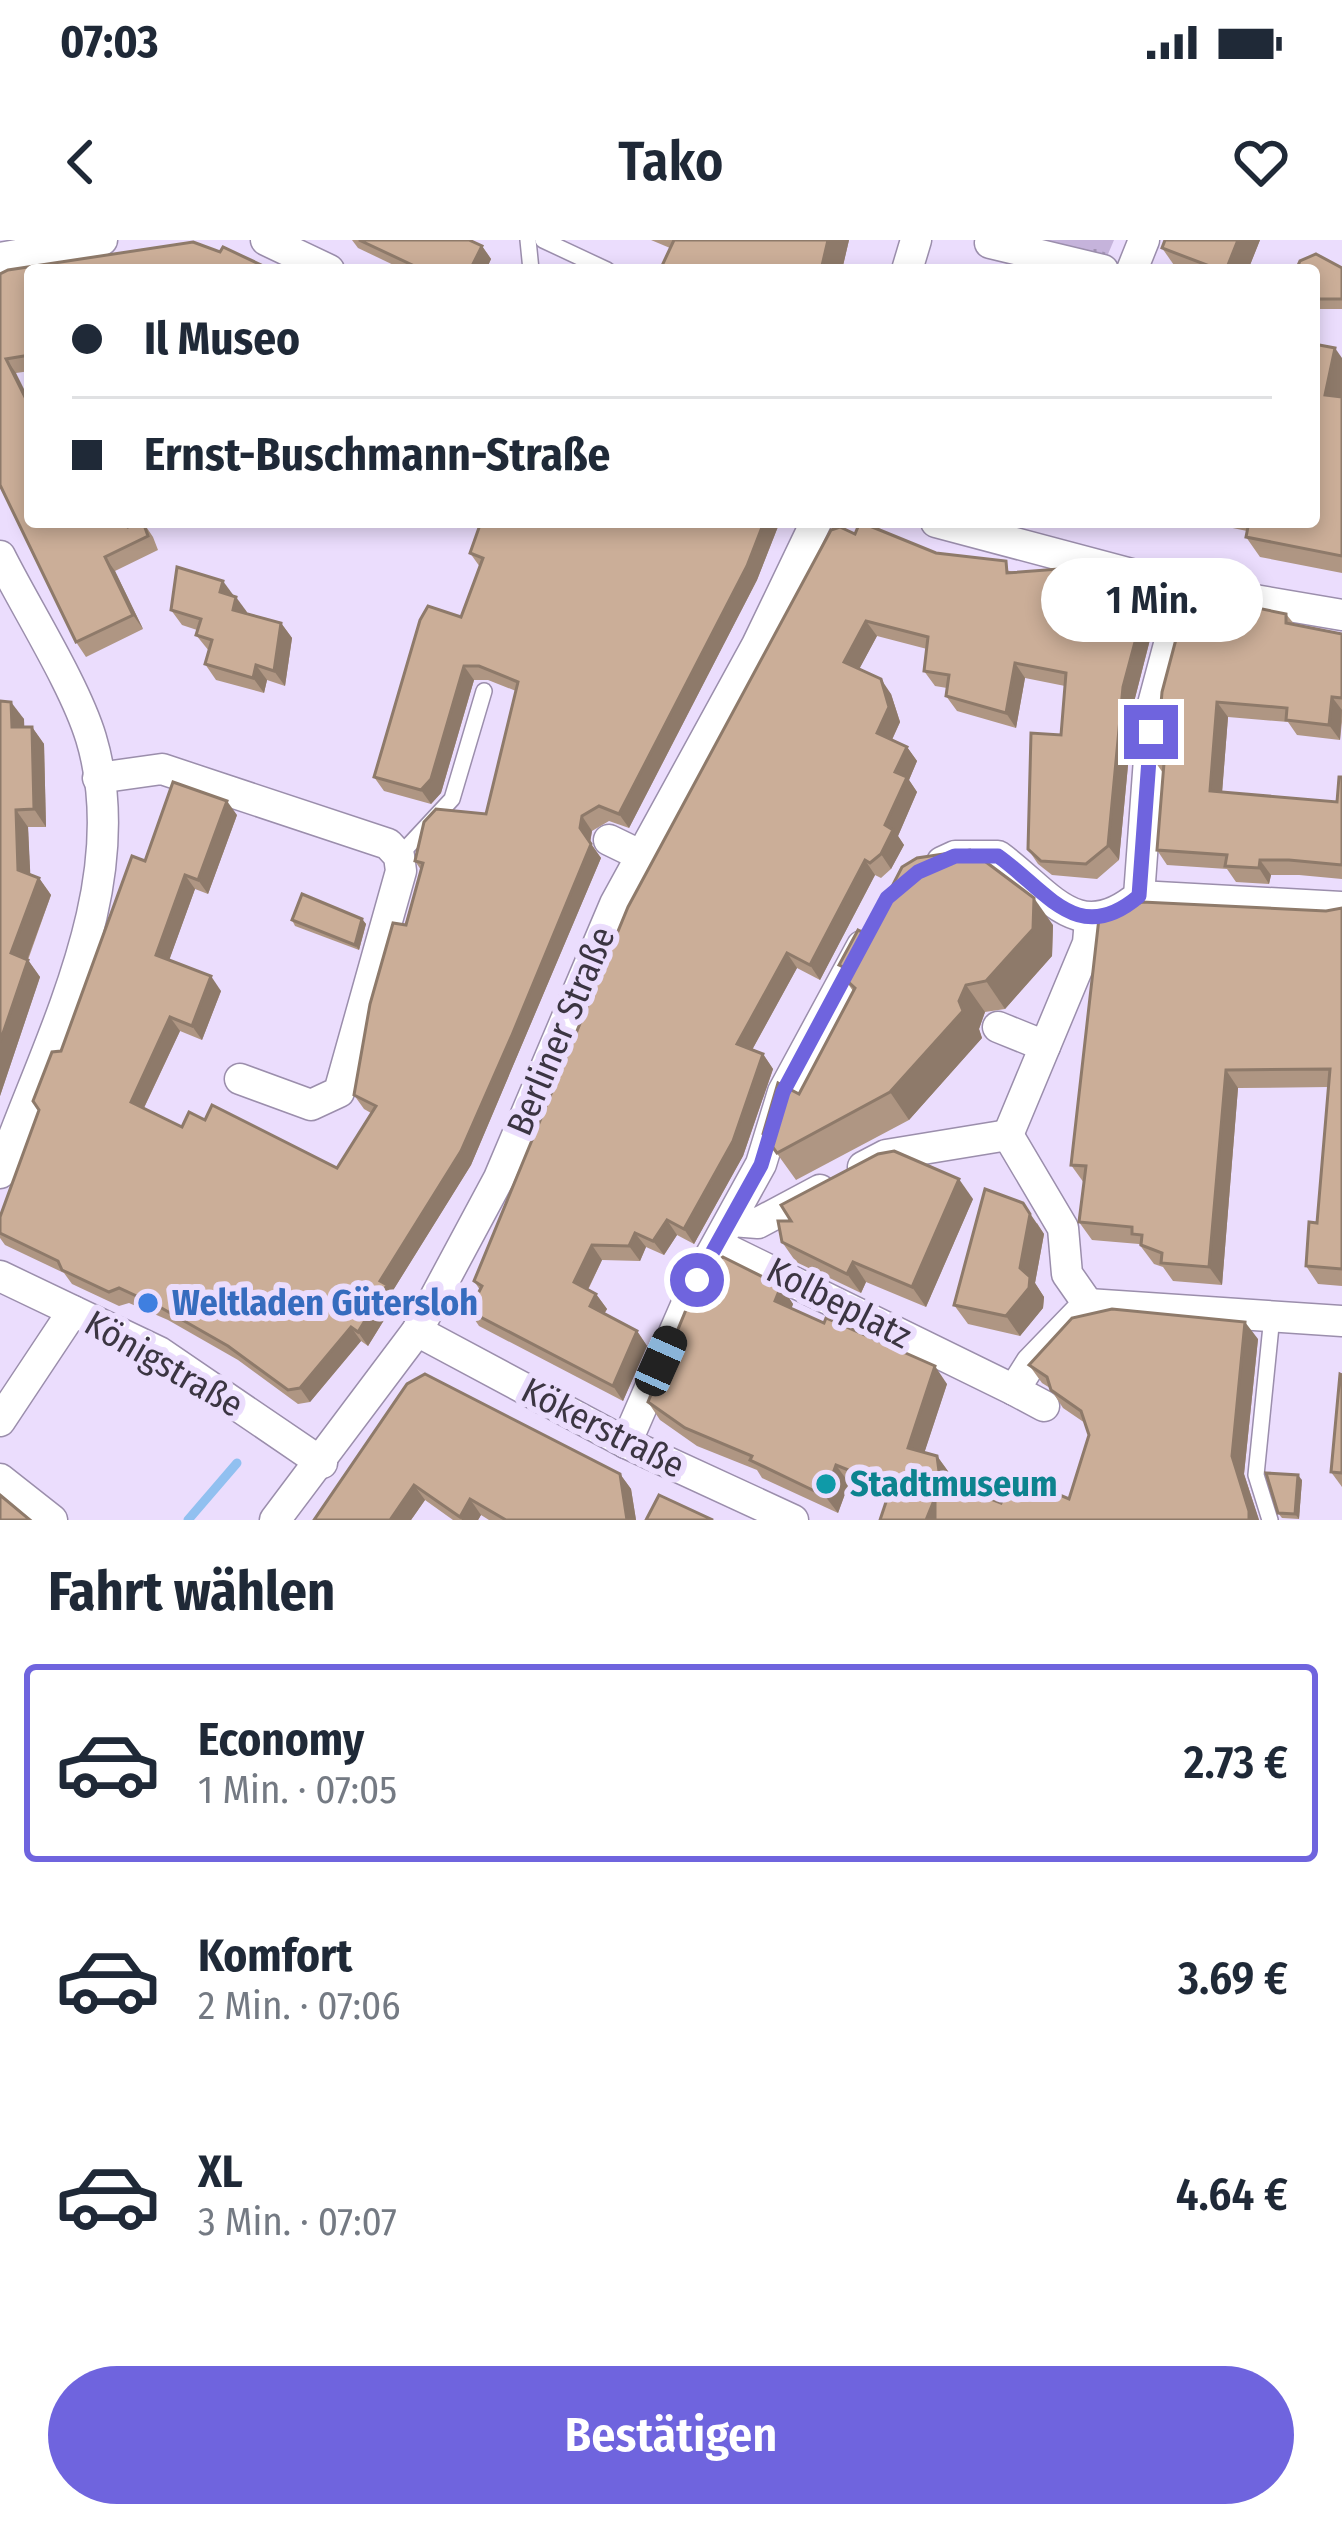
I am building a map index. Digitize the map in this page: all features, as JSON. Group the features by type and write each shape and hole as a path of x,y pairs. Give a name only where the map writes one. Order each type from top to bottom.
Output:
{"street":[{"path":"0,258 102,240"},
{"path":"266,240 316,264"},
{"path":"998,250 1072,264"},
{"name":"Berliner Straße","path":"275,1520 417,1331 499,1178 615,904 642,856 685,747 743,639 812,528"},
{"path":"984,528 1056,537 1184,587 1342,615"},
{"path":"0,556 86,724 98,778 102,836 91,923 27,1064 0,1173"},
{"path":"1139,896 1154,704 1184,587"},
{"path":"98,778 162,769 388,844 399,856 401,871 339,1092 310,1105 240,1079"},
{"path":"608,840 642,856"},
{"path":"918,872 955,856 998,856 1058,908 1090,920 1118,914 1139,896 1342,907"},
{"path":"1088,1304 1067,1274 1064,1228 1008,1135 1088,944 1090,920"},
{"path":"626,1443 697,1280 736,1230 783,1092 874,922"},
{"path":"998,1027 1045,1046"},
{"name":"Kolbeplatz","path":"1008,1135 886,1155 736,1230 755,1261 887,1338 960,1363 1045,1406"},
{"name":"Königstraße","path":"0,1276 159,1352 322,1462"},
{"path":"1014,1390 1031,1363 1088,1304 1230,1300 1272,1316 1342,1322"},
{"path":"0,1421 73,1311"},
{"name":"Kökerstraße","path":"417,1331 626,1443 793,1520"},
{"name":"Kolbeplatz","path":"960,1363 1031,1363"},
{"path":"0,1479 52,1520"}],"lane":[{"path":"543,240 594,264"},
{"path":"399,856 452,800 484,692"},
{"path":"1270,1520 1256,1475 1272,1316"}],"green space":[{"path":"1025,240 1114,240 1104,264"}],"building":[{"path":"359,240 469,240 482,246 473,264 410,264"},
{"path":"674,240 828,240 822,264 663,264"},
{"path":"1165,240 1238,240 1228,264 1204,264 1162,248"},
{"path":"193,242 220,252 223,247 259,264 48,264"},
{"path":"1316,254 1342,268 1342,299 1320,299 1320,264 1300,261"},
{"path":"24,268 24,356 6,359 24,395 24,528 145,528 148,536 105,557 133,615 76,642 0,485 0,274"},
{"path":"1320,345 1335,348 1325,395 1342,397 1342,556 1246,537 1248,528 1320,528"},
{"path":"479,528 762,528 747,566 619,814 599,806 582,816 580,828 591,844 461,1151 380,1281 387,1285 358,1332 351,1327 300,1388 288,1390 228,1346 158,1306 119,1288 109,1292 0,1233 0,1217 39,1110 33,1101 52,1052 61,1051 132,856 145,861 173,782 227,801 198,880 185,875 156,955 211,976 192,1026 170,1017 131,1102 182,1127 189,1112 205,1120 212,1105 337,1168 376,1106 354,1095 370,1004 393,923 406,925 423,863 415,861 424,822 436,809 486,814 518,682 479,666 464,666 431,779 421,790 374,777 420,620 428,606 461,617 483,558 470,553"},
{"path":"842,528 855,534 858,528 875,528 936,553 1006,561 1007,573 1059,569 1146,601 1123,687 1108,846 1086,864 1041,861 1028,849 1031,733 1061,735 1066,673 1015,663 1006,713 946,696 949,675 924,671 928,637 866,621 844,662 881,679 889,707 877,733 907,747 895,772 907,777 885,825 893,830 881,854 870,863 865,860 810,965 787,953 737,1044 763,1054 733,1141 684,1229 667,1220 653,1241 635,1233 629,1246 592,1245 574,1282 596,1294 590,1306 637,1331 613,1386 469,1311 482,1286 474,1281 628,907 831,530"},
{"path":"177,567 223,581 220,592 236,597 233,610 281,623 274,671 256,665 253,678 205,664 212,640 196,635 201,619 171,610"},
{"path":"1238,604 1286,614 1286,623 1342,634 1342,698 1332,697 1329,725 1286,720 1287,708 1217,702 1210,791 1337,802 1342,777 1342,865 1260,860 1259,868 1225,866 1227,855 1157,850 1164,763 1156,763 1162,692 1184,609 1237,620"},
{"path":"0,701 11,702 12,727 32,727 34,809 16,810 18,870 39,878 11,953 28,960 0,1042"},
{"path":"970,850 1034,898 1033,929 986,981 966,985 959,1001 963,1011 890,1092 777,1153 763,1134 778,1083 799,1094 855,988 844,978 848,969 839,965 858,930 867,935 902,867 917,858"},
{"path":"302,894 362,919 355,945 292,920"},
{"path":"1142,902 1342,908 1342,1269 1306,1266 1309,1222 1317,1223 1330,1069 1226,1070 1209,1267 1161,1263 1162,1253 1141,1245 1142,1235 1132,1234 1132,1227 1079,1222 1086,1166 1071,1165 1099,918"},
{"path":"894,1151 959,1179 912,1287 853,1262 847,1274 782,1242 778,1221 791,1221 781,1205 878,1154"},
{"path":"985,1189 1023,1203 1030,1214 1020,1268 1030,1277 1029,1288 1006,1316 954,1305"},
{"path":"723,1257 781,1286 775,1301 935,1366 908,1448 937,1456 940,1479 1001,1503 1013,1475 1069,1499 1089,1435 1081,1411 1051,1390 1047,1377 1029,1365 1072,1318 1112,1309 1245,1322 1232,1456 1249,1520 935,1520 935,1498 926,1520 880,1520 891,1487 836,1465 825,1496 750,1460 752,1456 685,1428 648,1402 702,1271"},
{"path":"425,1374 620,1474 627,1520 506,1520 470,1499 460,1517 414,1485 390,1520 314,1520 407,1384"},
{"path":"1342,1375 1342,1473 1331,1472"},
{"path":"1266,1473 1298,1475 1295,1514 1278,1513"},
{"path":"0,1495 30,1520 0,1520"},
{"path":"659,1495 713,1520 646,1520"}],"waterway":[{"path":"188,1520 237,1463"}],"place":[{"name":"Weltladen Gütersloh","path":"148,1303"},
{"name":"Stadtmuseum","path":"826,1484"}],"route":[{"path":"697,1280 761,1165 783,1092 887,898 918,872 955,856 998,856 1030,878 1058,908 1090,920 1118,914 1139,896 1151,732"}]}
